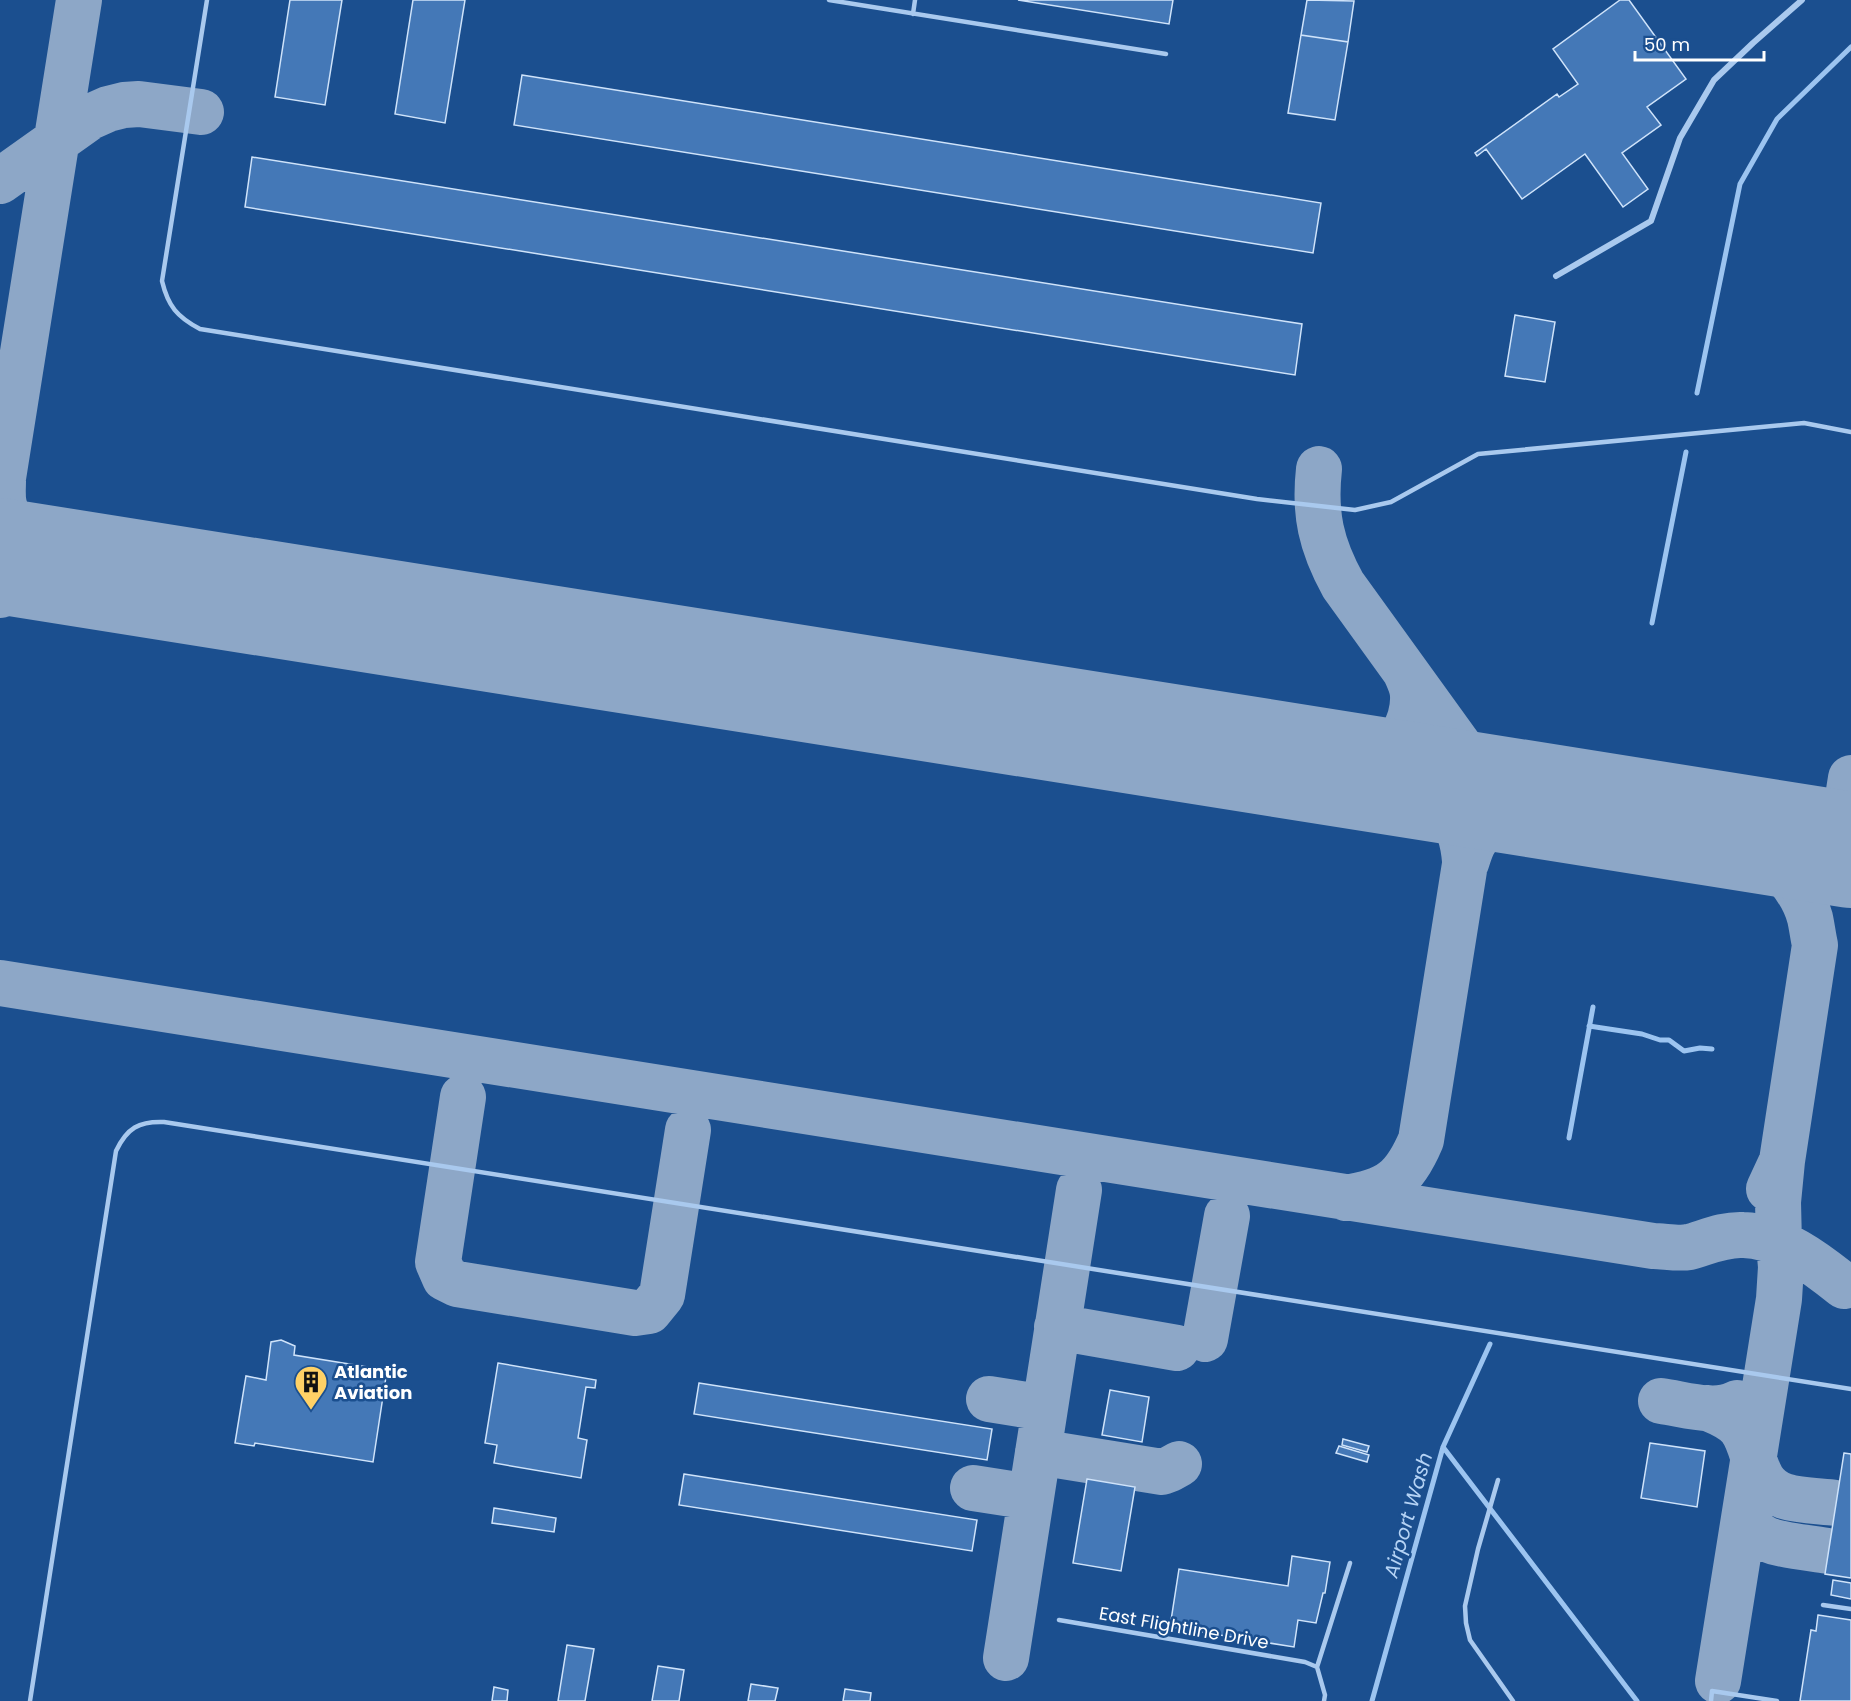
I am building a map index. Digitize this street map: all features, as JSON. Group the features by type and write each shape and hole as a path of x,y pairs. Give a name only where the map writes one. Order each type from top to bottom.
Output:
{"street":[{"path":"1556,276 1651,221 1680,138 1714,80 1753,42 1802,0"}],"lane":[{"path":"207,0 162,281 166,296 174,310 185,321 200,329 1257,499 1356,510 1391,502 1478,454 1804,423 1851,432"},
{"path":"829,0 1166,54"},
{"path":"913,14 915,0"},
{"path":"30,1701 116,1151 130,1131 149,1121 1851,1389"},
{"path":"1498,1480 1465,1606 1466,1623 1470,1640 1514,1701"},
{"path":"1324,1701 1325,1695 1317,1667 1350,1563"},
{"path":"1823,1605 1851,1609"},
{"name":"East Flightline Drive","path":"1059,1620 1305,1662 1317,1667"},
{"path":"1711,1701 1712,1691 1777,1701"}],"building":[{"path":"290,0 342,0 325,105 275,97"},
{"path":"413,0 465,0 445,123 395,114"},
{"path":"1018,0 1173,0 1169,24"},
{"path":"1307,0 1354,1 1348,42 1301,35"},
{"path":"1620,0 1629,0 1686,79 1647,107 1661,125 1622,153 1648,189 1623,207 1585,154 1522,199 1486,149 1477,156 1475,153 1557,94 1559,97 1578,84 1553,49"},
{"path":"1301,35 1348,42 1335,120 1288,113"},
{"path":"522,75 1321,203 1313,253 514,125"},
{"path":"252,157 1302,324 1295,375 245,207"},
{"path":"1515,315 1555,322 1545,382 1505,376"},
{"name":"Atlantic Aviation","path":"281,1340 295,1346 294,1355 387,1370 373,1462 255,1443 254,1446 235,1443 246,1376 266,1380 271,1342"},
{"path":"498,1363 596,1380 595,1388 586,1387 578,1438 587,1440 581,1478 494,1463 497,1445 485,1443"},
{"path":"699,1383 992,1429 987,1460 694,1414"},
{"path":"1110,1390 1149,1397 1142,1442 1102,1435"},
{"path":"1343,1439 1369,1446 1367,1452 1342,1445"},
{"path":"1650,1443 1705,1451 1697,1507 1641,1498"},
{"path":"1339,1446 1369,1455 1367,1462 1336,1453"},
{"path":"1844,1453 1851,1454 1851,1578 1825,1574"},
{"path":"684,1474 977,1520 972,1551 679,1505"},
{"path":"1087,1479 1135,1487 1121,1571 1073,1563"},
{"path":"494,1508 556,1518 554,1532 492,1523"},
{"path":"1292,1556 1330,1562 1325,1593 1323,1593 1316,1623 1298,1620 1294,1647 1170,1627 1179,1569 1288,1586"},
{"path":"1833,1580 1851,1583 1851,1599 1831,1595"},
{"path":"1818,1615 1851,1620 1851,1701 1800,1701 1811,1630 1816,1631"},
{"path":"567,1645 594,1649 585,1701 558,1701"},
{"path":"658,1666 684,1670 679,1701 652,1701"},
{"path":"751,1684 778,1688 775,1701 748,1701"},
{"path":"494,1687 508,1690 507,1701 492,1701"},
{"path":"845,1689 871,1693 870,1701 843,1701"}],"waterway":[{"path":"1697,393 1740,184 1777,119 1851,47"},
{"path":"1652,623 1686,452"},
{"path":"1569,1138 1593,1007"},
{"path":"1589,1026 1669,1040 1684,1051 1700,1048 1712,1049"},
{"name":"Airport Wash","path":"1372,1701 1443,1447 1490,1344"},
{"path":"1443,1447 1637,1701"}],"taxiway":[{"path":"0,497 79,0"},
{"path":"0,181 90,117 108,109 139,104 201,112"},
{"path":"1319,469 1318,500 1321,529 1335,570 1343,585 1465,754 1474,781 1465,864 1421,1140 1408,1165 1393,1181 1373,1192 1346,1198"},
{"path":"0,487 3,481 4,505 19,535 26,543 64,566"},
{"path":"0,595 30,577 64,566"},
{"path":"1341,769 1383,758 1403,735 1413,705 1411,684 1406,673"},
{"path":"1840,848 1851,778"},
{"path":"1402,779 1428,794 1454,819 1463,844 1465,861"},
{"path":"1466,863 1478,835 1493,821 1540,800"},
{"path":"1745,833 1800,893 1810,918 1815,945 1782,1161 1769,1189"},
{"path":"0,983 1653,1246 1685,1248 1729,1236 1757,1236 1797,1252 1844,1286"},
{"path":"463,1097 438,1262 445,1278 457,1284 635,1313 649,1311 662,1295 688,1130"},
{"path":"1718,1681 1779,1299 1781,1267 1778,1202 1782,1161"},
{"path":"1006,1658 1079,1190"},
{"path":"1205,1339 1227,1216"},
{"path":"1057,1327 1177,1348"},
{"path":"989,1399 1045,1408"},
{"path":"1661,1401 1710,1408 1720,1408 1737,1403"},
{"path":"1708,1408 1729,1418 1740,1427 1746,1436 1760,1475 1773,1491 1796,1499 1836,1503"},
{"path":"1038,1452 1162,1472 1179,1464"},
{"path":"973,1488 1031,1497"},
{"path":"1747,1505 1751,1525 1765,1538 1782,1544 1828,1551"}],"runway":[{"path":"0,556 1851,850"}],"place":[{"name":"Atlantic Aviation","path":"311,1411"}]}
